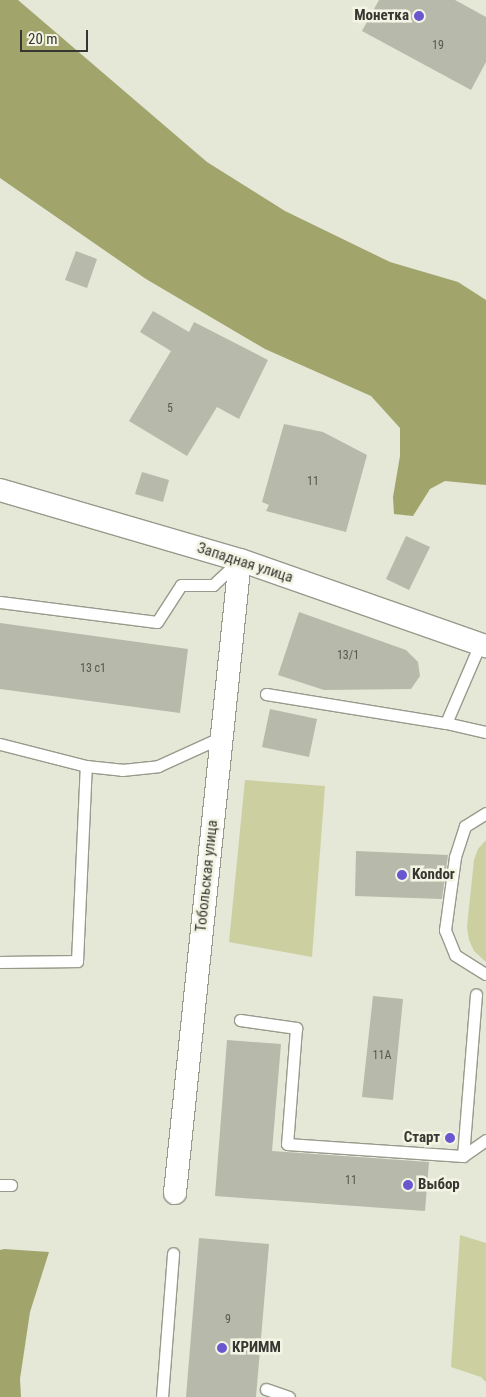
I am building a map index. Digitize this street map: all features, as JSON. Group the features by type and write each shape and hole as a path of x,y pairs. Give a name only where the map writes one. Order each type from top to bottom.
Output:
{"street":[{"name":"Западная улица","path":"0,490 240,560 483,645"},
{"name":"Тобольская улица","path":"175,1193 240,560"}],"lane":[{"path":"0,602 157,622 181,585 213,585 240,560"},
{"path":"446,723 483,645"},
{"path":"266,694 446,723 486,732"},
{"path":"0,744 86,766 122,770 158,766 222,738"},
{"path":"0,962 77,961 86,766"},
{"path":"486,812 465,826 455,857 445,930 455,955 486,974"},
{"path":"464,1156 476,995"},
{"path":"240,1020 296,1028 287,1144 464,1156 486,1140"},
{"path":"162,1397 173,1252"},
{"path":"266,1390 289,1397"}],"shaded area":[{"path":"0,0 18,0 207,162 285,211 390,262 458,282 486,300 486,485 445,481 430,489 413,516 394,514 393,497 400,456 400,428 371,396 265,349 146,279 0,178"},
{"path":"245,780 325,786 312,957 229,942"},
{"path":"486,840 486,962 474,951 469,940 467,927 474,860 478,849"},
{"path":"460,1235 486,1243 486,1382 481,1377 451,1367"},
{"path":"0,1250 49,1252 30,1312 20,1379 21,1397 0,1397"}],"building":[{"path":"379,0 455,0 486,17 486,62 471,90 362,31"},
{"path":"76,251 97,259 87,288 65,280"},
{"path":"153,311 189,332 194,322 268,360 239,419 217,407 187,456 129,421 171,351 140,332"},
{"path":"284,424 323,432 367,455 346,532 266,511 269,505 262,502"},
{"path":"142,472 169,480 163,502 135,494"},
{"path":"406,536 430,547 409,590 386,579"},
{"path":"299,612 406,650 418,662 420,676 411,689 324,690 278,675"},
{"path":"0,623 188,649 180,713 0,689"},
{"path":"270,709 317,719 309,757 262,747"},
{"name":"Kondor","path":"356,851 448,855 442,899 355,896"},
{"path":"373,996 403,999 393,1100 362,1097"},
{"path":"227,1040 281,1044 272,1151 429,1162 425,1211 215,1196"},
{"path":"199,1238 269,1244 256,1397 186,1397"}],"place":[{"name":"Монетка","path":"419,16"},
{"name":"Kondor","path":"402,875"},
{"name":"Старт","path":"450,1138"},
{"name":"Выбор","path":"408,1185"},
{"name":"КРИММ","path":"222,1348"}]}
